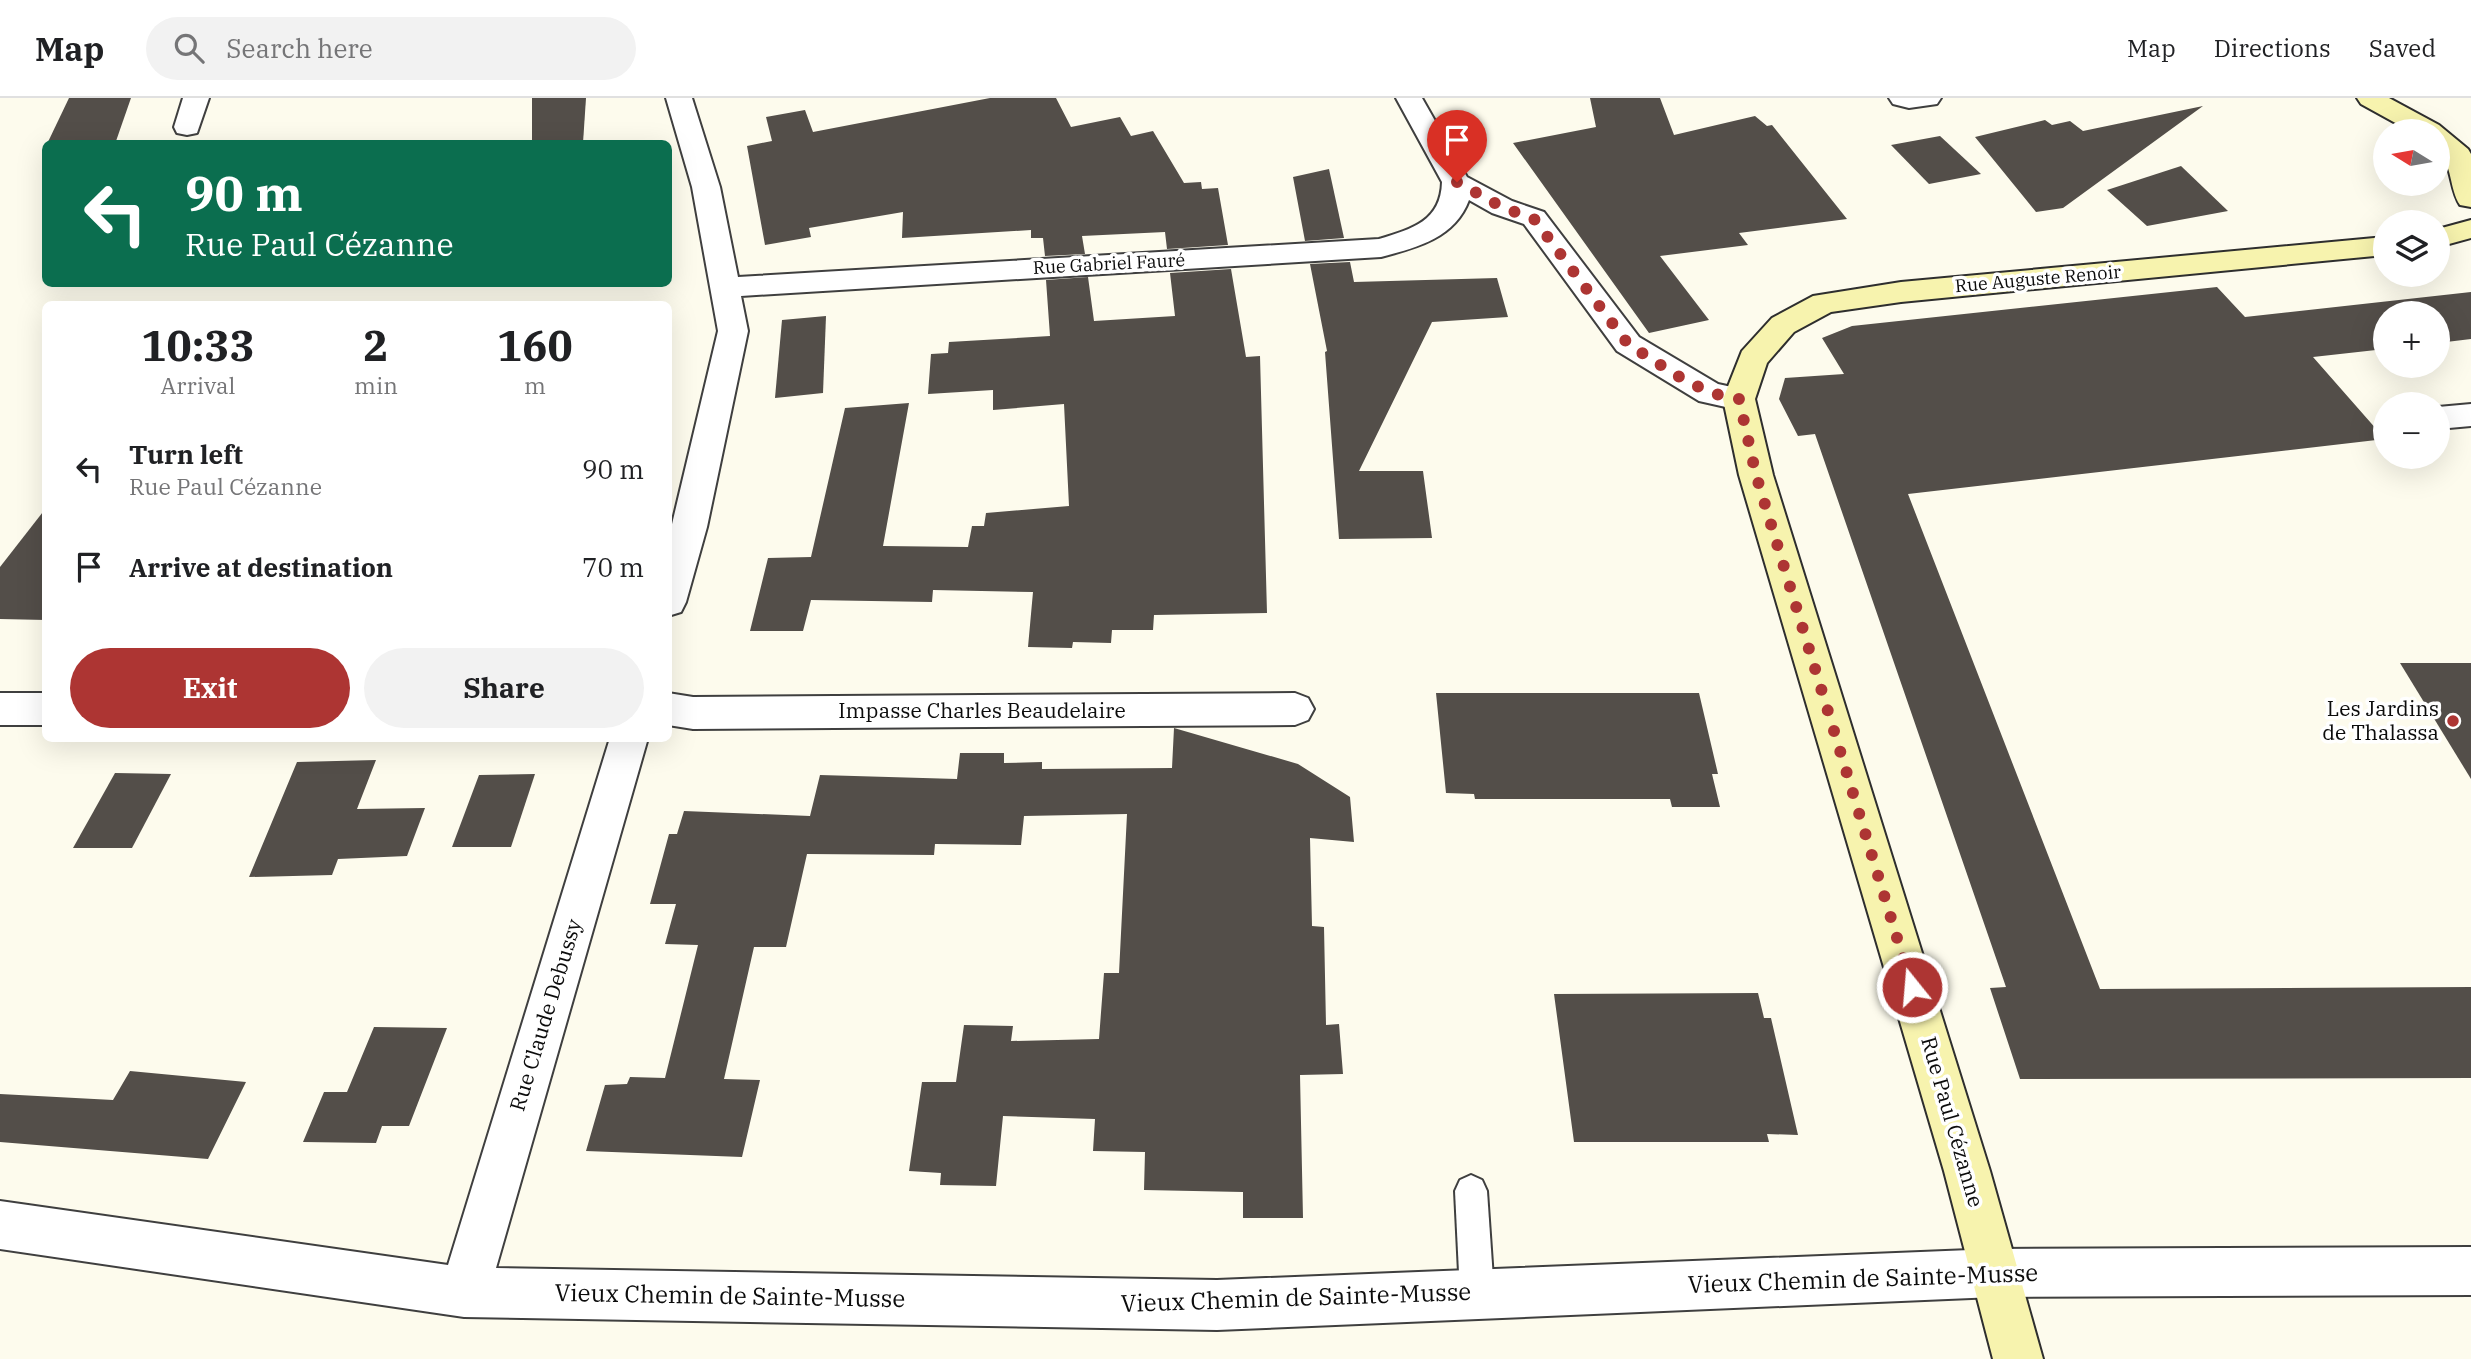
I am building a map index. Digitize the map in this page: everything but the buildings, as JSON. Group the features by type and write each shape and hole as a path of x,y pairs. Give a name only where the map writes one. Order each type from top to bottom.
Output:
{"main road":[{"path":"2370,98 2408,119"},
{"path":"2450,148 2458,155 2467,172 2469,214 2450,228"},
{"name":"Rue Auguste Renoir","path":"1739,399 1753,359 1783,325 1824,303 1901,292 2373,247"},
{"name":"Rue Paul Cézanne","path":"1739,399 1756,475 1897,935 2018,1359"}],"street":[{"path":"187,127 196,98"},
{"path":"672,588 690,527 733,331 706,187 679,98"},
{"path":"1409,98 1457,182 1502,207 1534,219 1628,344 1710,393 1739,399"},
{"path":"1902,98 1928,98"},
{"name":"Rue Gabriel Fauré","path":"725,287 1381,248 1419,237 1445,219 1458,197 1457,182"},
{"path":"2450,417 2471,415"},
{"path":"0,709 42,709"},
{"name":"Impasse Charles Beaudelaire","path":"672,709 705,713 1295,709"},
{"name":"Rue Claude Debussy","path":"464,1292 628,742"},
{"name":"Vieux Chemin de Sainte-Musse","path":"0,1225 464,1292 1217,1305 1995,1273 2471,1271"}],"lane":[{"path":"1471,1191 1477,1293"}],"place":[{"name":"Les Jardins de Thalassa","path":"2453,721"}],"route":[{"path":"1457,182 1502,207 1534,219 1628,344 1710,393 1739,399 1756,475 1912,987"}]}
